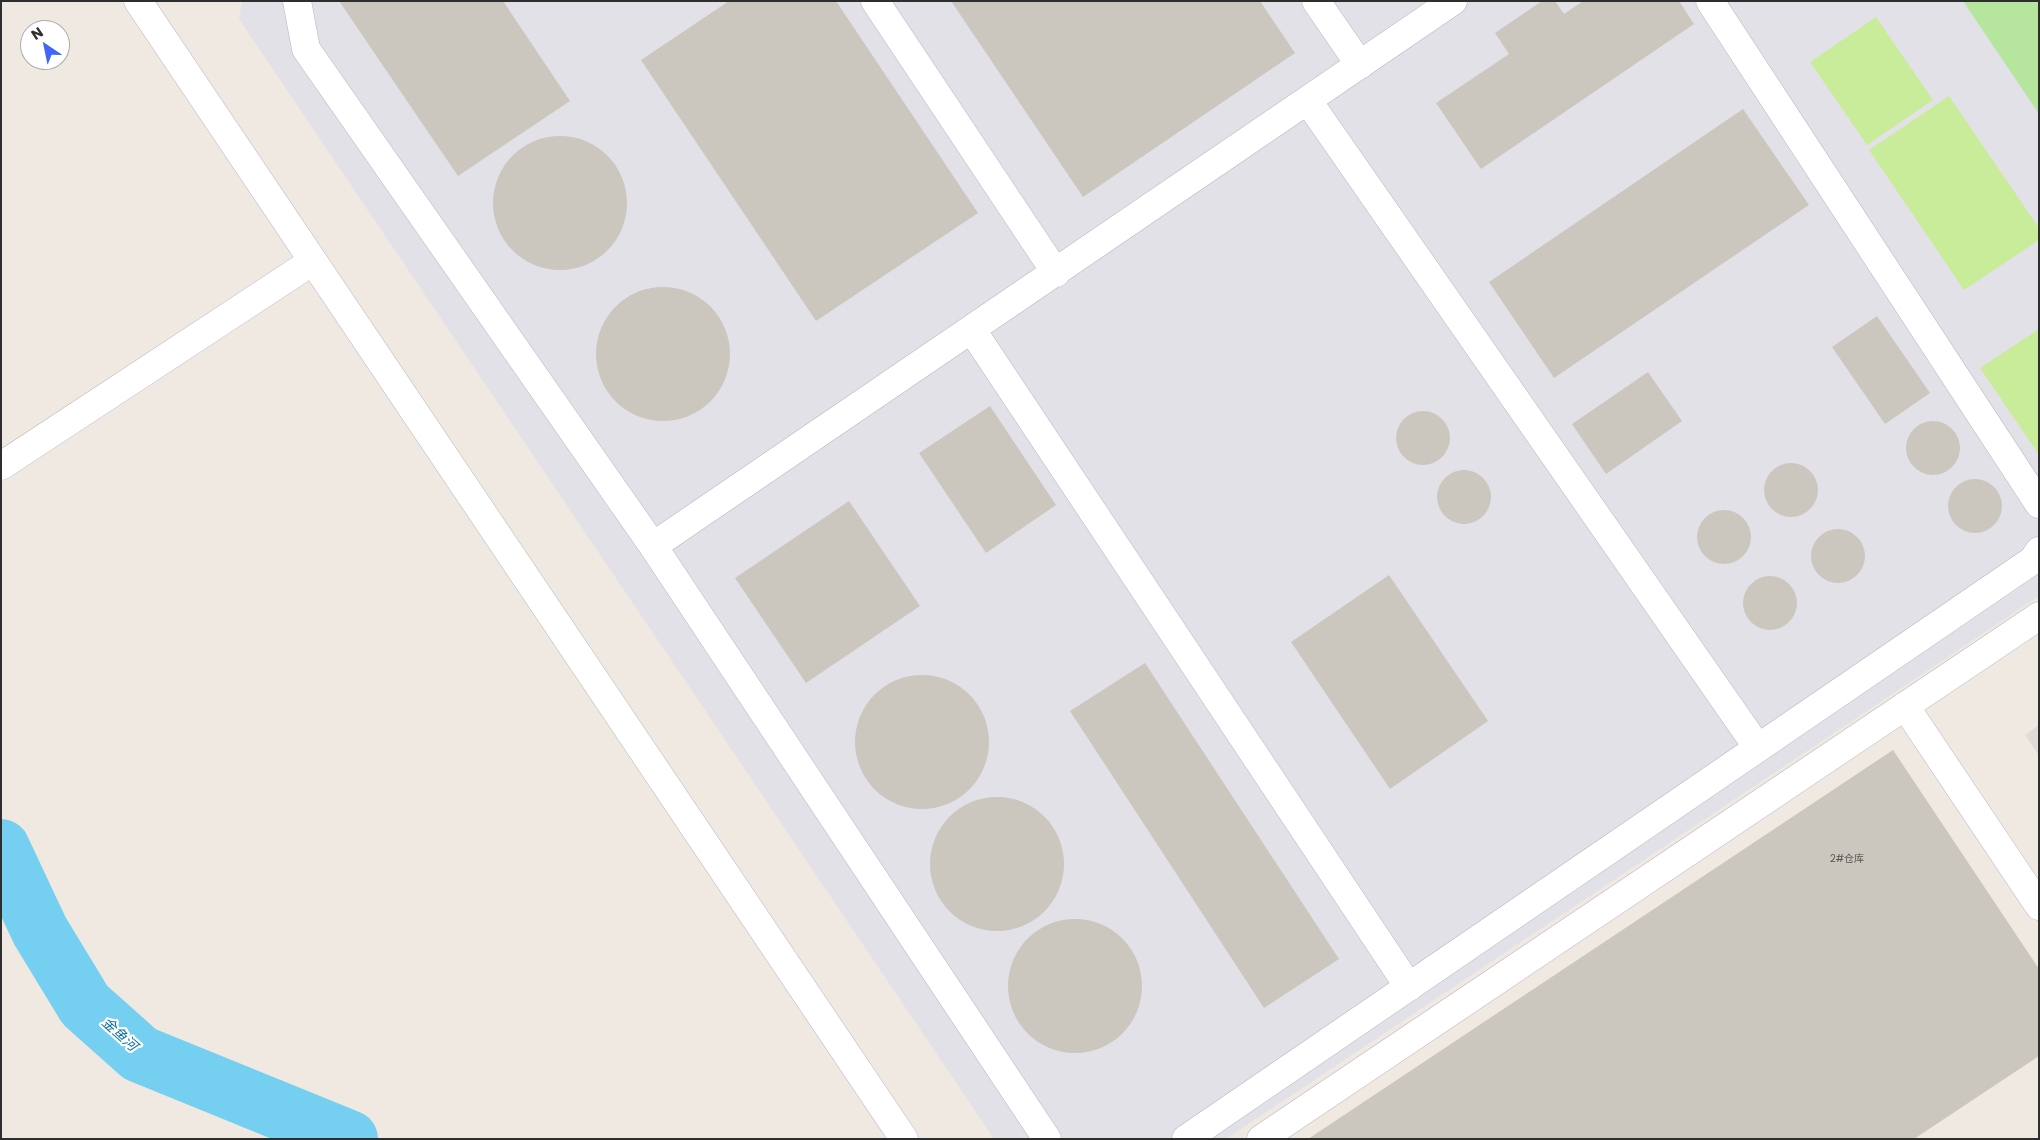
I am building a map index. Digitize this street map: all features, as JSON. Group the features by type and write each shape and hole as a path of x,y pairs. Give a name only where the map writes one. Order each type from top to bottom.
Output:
{"street":[{"path":"138,1 904,1139"},
{"path":"297,1 306,49 653,546 1047,1139"},
{"path":"875,1 1056,272"},
{"path":"1316,1 1360,65"},
{"path":"653,546 1453,1"},
{"path":"1710,1 2039,504"},
{"path":"1308,101 1758,748"},
{"path":"1,466 313,261"},
{"path":"972,330 1409,987"},
{"path":"1186,1139 2033,560 2039,551"},
{"path":"1261,1139 2039,616"},
{"path":"1905,706 2039,906"}],"shaded area":[{"path":"242,1 2039,1 2039,596 1226,1139 994,1139 239,19"},
{"path":"2039,725 2039,756 2025,735"}],"green space":[{"path":"1963,1 2039,1 2039,114"},
{"path":"1876,17 1933,100 1867,145 1810,62"},
{"path":"1949,96 2039,228 2039,240 1964,290 1869,150"},
{"path":"2039,329 2039,455 1980,368"}],"building":[{"path":"339,1 503,1 570,101 458,176"},
{"path":"729,1 836,1 978,213 816,321 641,60"},
{"path":"951,1 1260,1 1295,53 1083,197"},
{"path":"1542,1 1555,1 1564,14 1583,1 1679,1 1694,24 1481,169 1436,103 1509,54 1495,33"},
{"path":"1743,109 1809,205 1554,378 1489,282"},
{"path":"560,136 586,141 608,155 622,177 627,203 622,229 608,251 586,265 560,270 534,265 512,251 498,229 493,203 498,177 512,155 534,141"},
{"path":"663,287 689,292 711,306 725,328 730,354 725,380 711,402 689,416 663,421 637,416 615,402 601,380 596,354 601,328 615,306 637,292"},
{"path":"1877,316 1930,393 1885,424 1832,347"},
{"path":"1648,372 1682,421 1606,474 1572,424"},
{"path":"990,406 1056,505 986,553 919,453"},
{"path":"1423,411 1433,413 1442,419 1448,428 1450,438 1448,448 1442,457 1433,463 1423,465 1413,463 1404,457 1398,448 1396,438 1398,428 1404,419 1413,413"},
{"path":"1933,421 1943,423 1952,429 1958,438 1960,448 1958,458 1952,467 1943,473 1933,475 1923,473 1914,467 1908,458 1906,448 1908,438 1914,429 1923,423"},
{"path":"1791,463 1801,465 1810,471 1816,480 1818,490 1816,500 1810,509 1801,515 1791,517 1781,515 1772,509 1766,500 1764,490 1766,480 1772,471 1781,465"},
{"path":"1464,470 1474,472 1483,478 1489,487 1491,497 1489,507 1483,516 1474,522 1464,524 1454,522 1445,516 1439,507 1437,497 1439,487 1445,478 1454,472"},
{"path":"1975,479 1985,481 1994,487 2000,496 2002,506 2000,516 1994,525 1985,531 1975,533 1965,531 1956,525 1950,516 1948,506 1950,496 1956,487 1965,481"},
{"path":"849,501 920,606 806,683 735,578"},
{"path":"1724,510 1734,512 1743,518 1749,527 1751,537 1749,547 1743,556 1734,562 1724,564 1714,562 1705,556 1699,547 1697,537 1699,527 1705,518 1714,512"},
{"path":"1838,529 1848,531 1857,537 1863,546 1865,556 1863,566 1857,575 1848,581 1838,583 1828,581 1819,575 1813,566 1811,556 1813,546 1819,537 1828,531"},
{"path":"1389,575 1488,721 1390,789 1291,642"},
{"path":"1770,576 1780,578 1789,584 1795,593 1797,603 1795,613 1789,622 1780,628 1770,630 1760,628 1751,622 1745,613 1743,603 1745,593 1751,584 1760,578"},
{"path":"1145,663 1339,959 1264,1008 1070,711"},
{"path":"922,675 948,680 970,694 984,716 989,742 984,768 970,790 948,804 922,809 896,804 874,790 860,768 855,742 860,716 874,694 896,680"},
{"path":"1893,750 2039,969 2039,1056 1914,1139 1308,1139"},
{"path":"997,797 1023,802 1034,808 1044,817 1053,827 1059,838 1064,864 1059,890 1053,901 1044,911 1034,920 1023,926 997,931 971,926 960,920 950,911 941,901 935,890 930,864 935,838 941,827 950,817 960,808 971,802"},
{"path":"1075,919 1101,924 1123,938 1137,960 1142,986 1137,1012 1123,1034 1101,1048 1075,1053 1049,1048 1027,1034 1013,1012 1008,986 1013,960 1027,938 1049,924"}],"waterway":[{"name":"金鱼河","path":"1,848 40,931 85,1005 140,1054 349,1139"}]}
